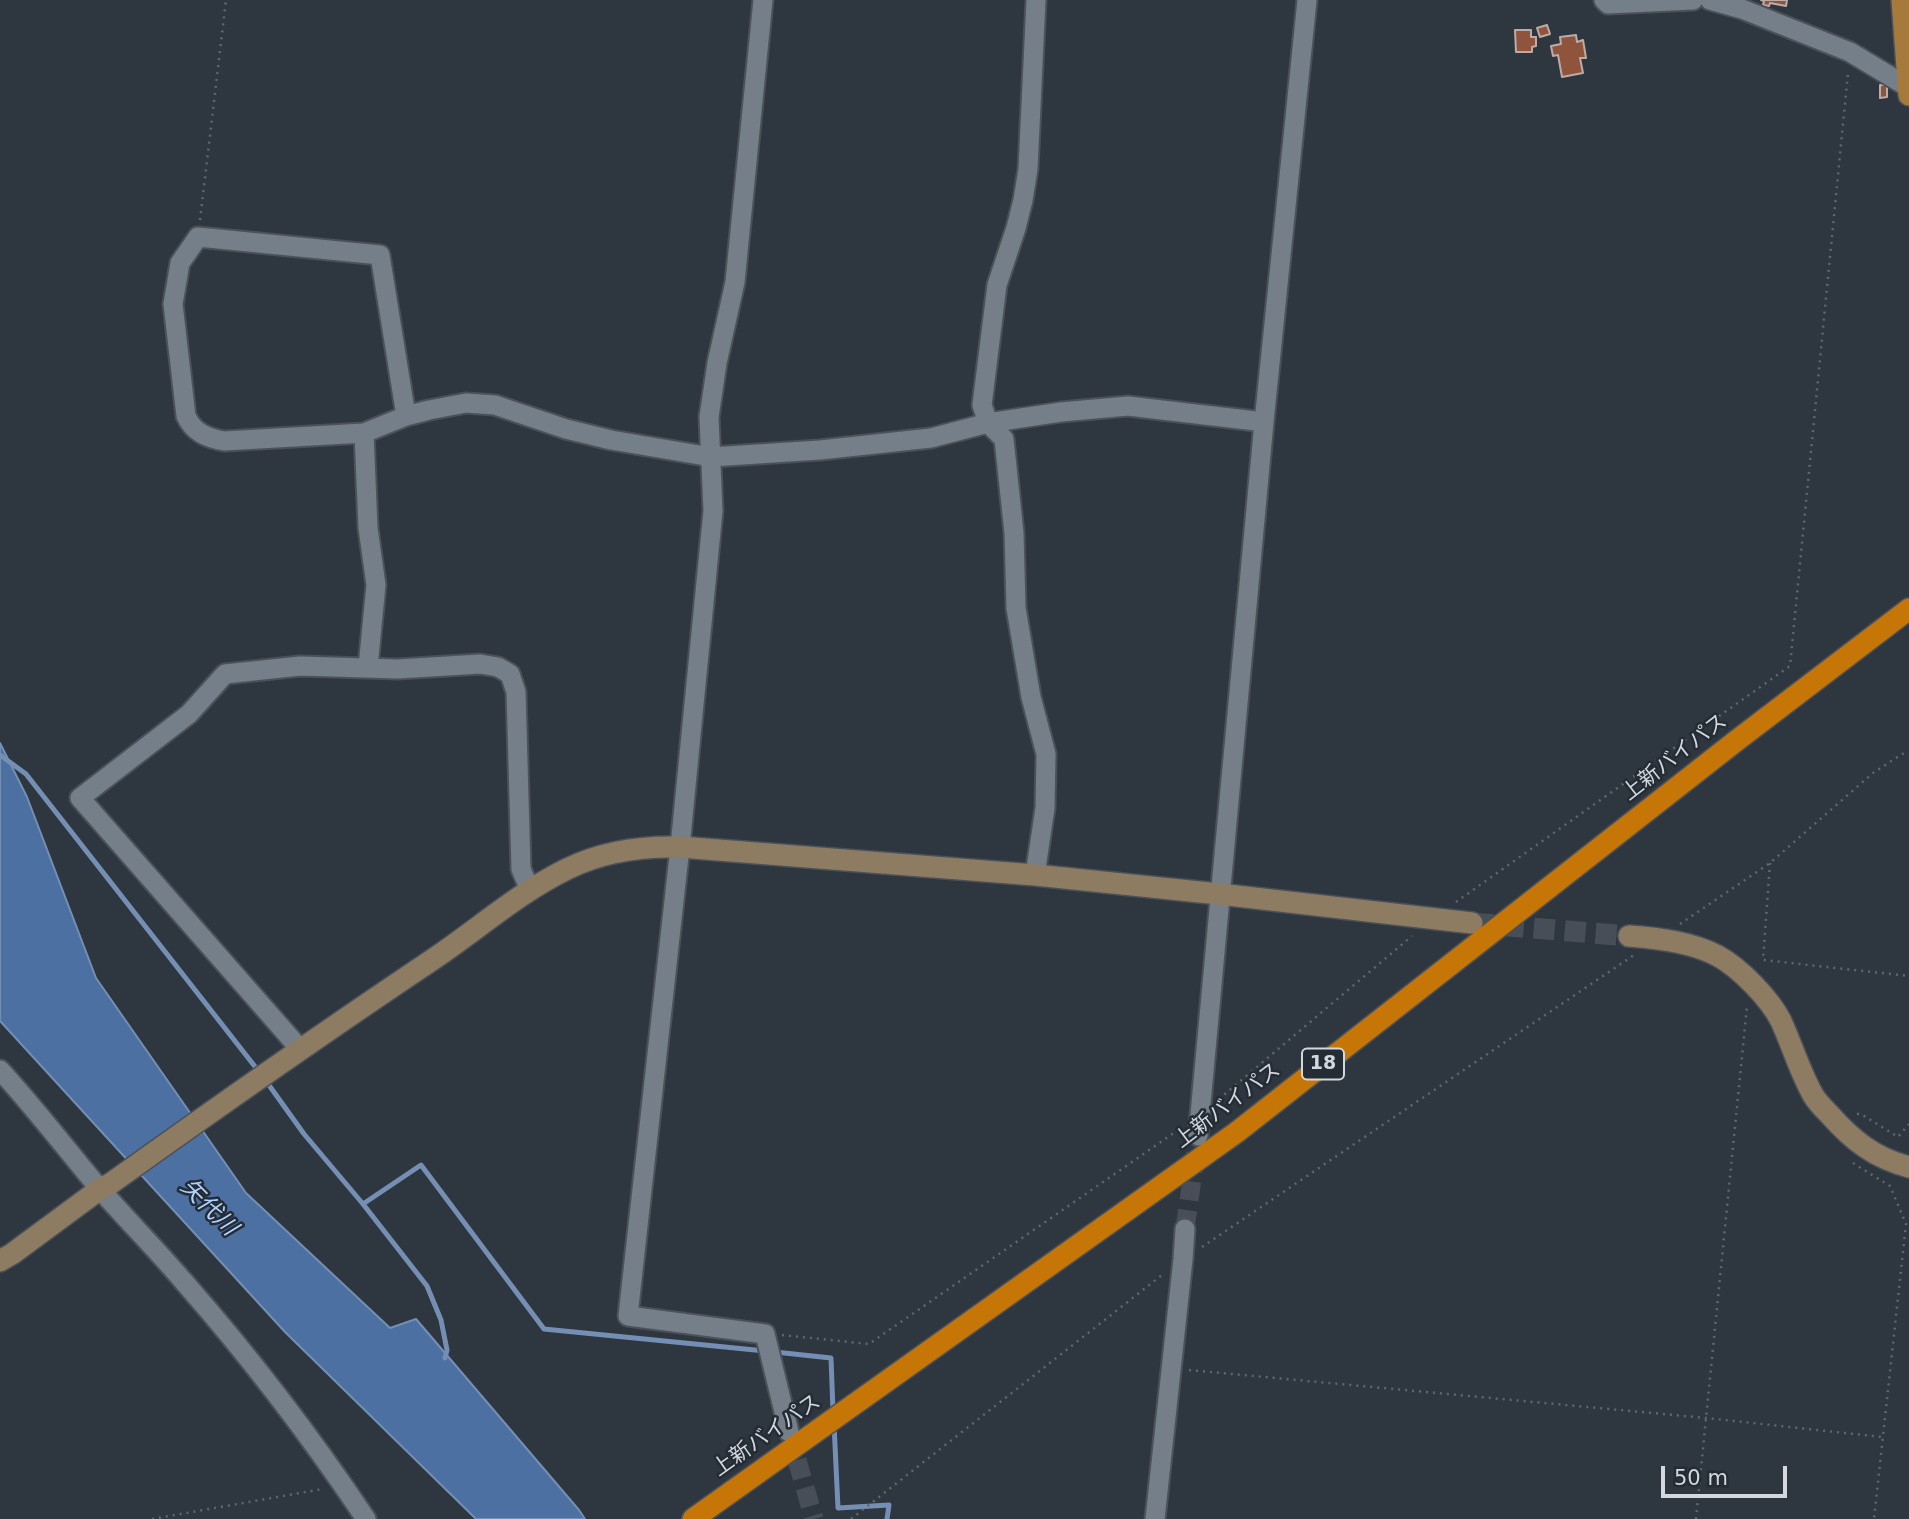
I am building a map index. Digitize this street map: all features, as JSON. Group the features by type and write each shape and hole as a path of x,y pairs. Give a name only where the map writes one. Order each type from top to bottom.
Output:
{"highway":[{"name":"上新バイパス","path":"693,1519 1237,1132 1909,609"}],"main road":[{"path":"1902,0 1908,91"}],"street":[{"path":"763,0 735,282 717,363 709,417 713,511 681,847 628,1316 765,1334 789,1432"},
{"path":"1035,875 1045,808 1046,754 1031,696 1016,608 1014,533 1004,439 988,423 982,405 997,285 1016,228 1028,169 1036,0"},
{"path":"1198,1136 1264,422 1307,0"},
{"path":"1604,0 1608,4 1693,0"},
{"path":"1710,0 1742,9 1850,52 1908,91"},
{"path":"406,416 380,255 198,237 180,263 173,304 186,416 190,425 200,434 224,441 364,433 406,416 466,403 495,405 566,429 611,440 711,457 820,450 931,438 988,423 1060,412 1128,406 1264,422"},
{"path":"364,433 368,528 376,585 368,667"},
{"path":"294,1053 80,798 189,714 225,674 300,666 398,669 480,664 498,667 510,674 516,692 521,869 530,890"},
{"path":"0,1261 530,890 568,869 630,848 681,847 1035,875 1472,923"},
{"path":"1629,936 1659,939 1717,956 1750,982 1779,1018 1813,1095 1835,1121 1870,1152 1909,1167"},
{"path":"0,1070 105,1186 194,1293 280,1400 366,1519"},
{"path":"1155,1519 1185,1229"}],"path":[{"path":"198,237 226,0"},
{"path":"765,1334 869,1343 1200,1115 1433,918 1790,666 1850,52"},
{"path":"850,1519 1183,1259 1770,863 1873,773 1902,754 1909,753"},
{"path":"1770,863 1763,960 1909,976"},
{"path":"1696,1519 1750,982"},
{"path":"1835,1121 1852,1114 1861,1114 1898,1137 1909,1124"},
{"path":"1850,1160 1855,1166 1890,1186 1906,1224 1874,1519"},
{"path":"1171,1368 1882,1437"},
{"path":"152,1519 344,1485"}],"water":[{"name":"矢代川","path":"0,743 27,797 96,978 246,1193 390,1328 416,1319 585,1519 476,1519 285,1332 0,1021"}],"building":[{"path":"1761,0 1787,0 1786,6 1770,3 1769,6 1763,5 1764,1"},
{"path":"1547,25 1550,34 1540,37 1537,28"},
{"path":"1515,30 1531,30 1531,37 1536,37 1536,46 1532,47 1532,52 1516,52"},
{"path":"1576,35 1577,42 1583,40 1586,58 1580,58 1583,73 1562,77 1558,55 1553,56 1551,46 1561,44 1560,37"},
{"path":"1880,85 1887,85 1887,97 1880,98"}],"waterway":[{"path":"0,755 26,774 260,1073"},
{"path":"266,1081 304,1134 427,1286 441,1320 447,1350 445,1358"},
{"path":"363,1204 421,1165 544,1329 765,1351"},
{"path":"775,1352 831,1358 833,1411"},
{"path":"834,1424 838,1508 889,1505 887,1519"}],"tunnel":[{"path":"1472,923 1629,936"},
{"path":"1185,1229 1198,1136"},
{"path":"789,1432 814,1519"}]}
